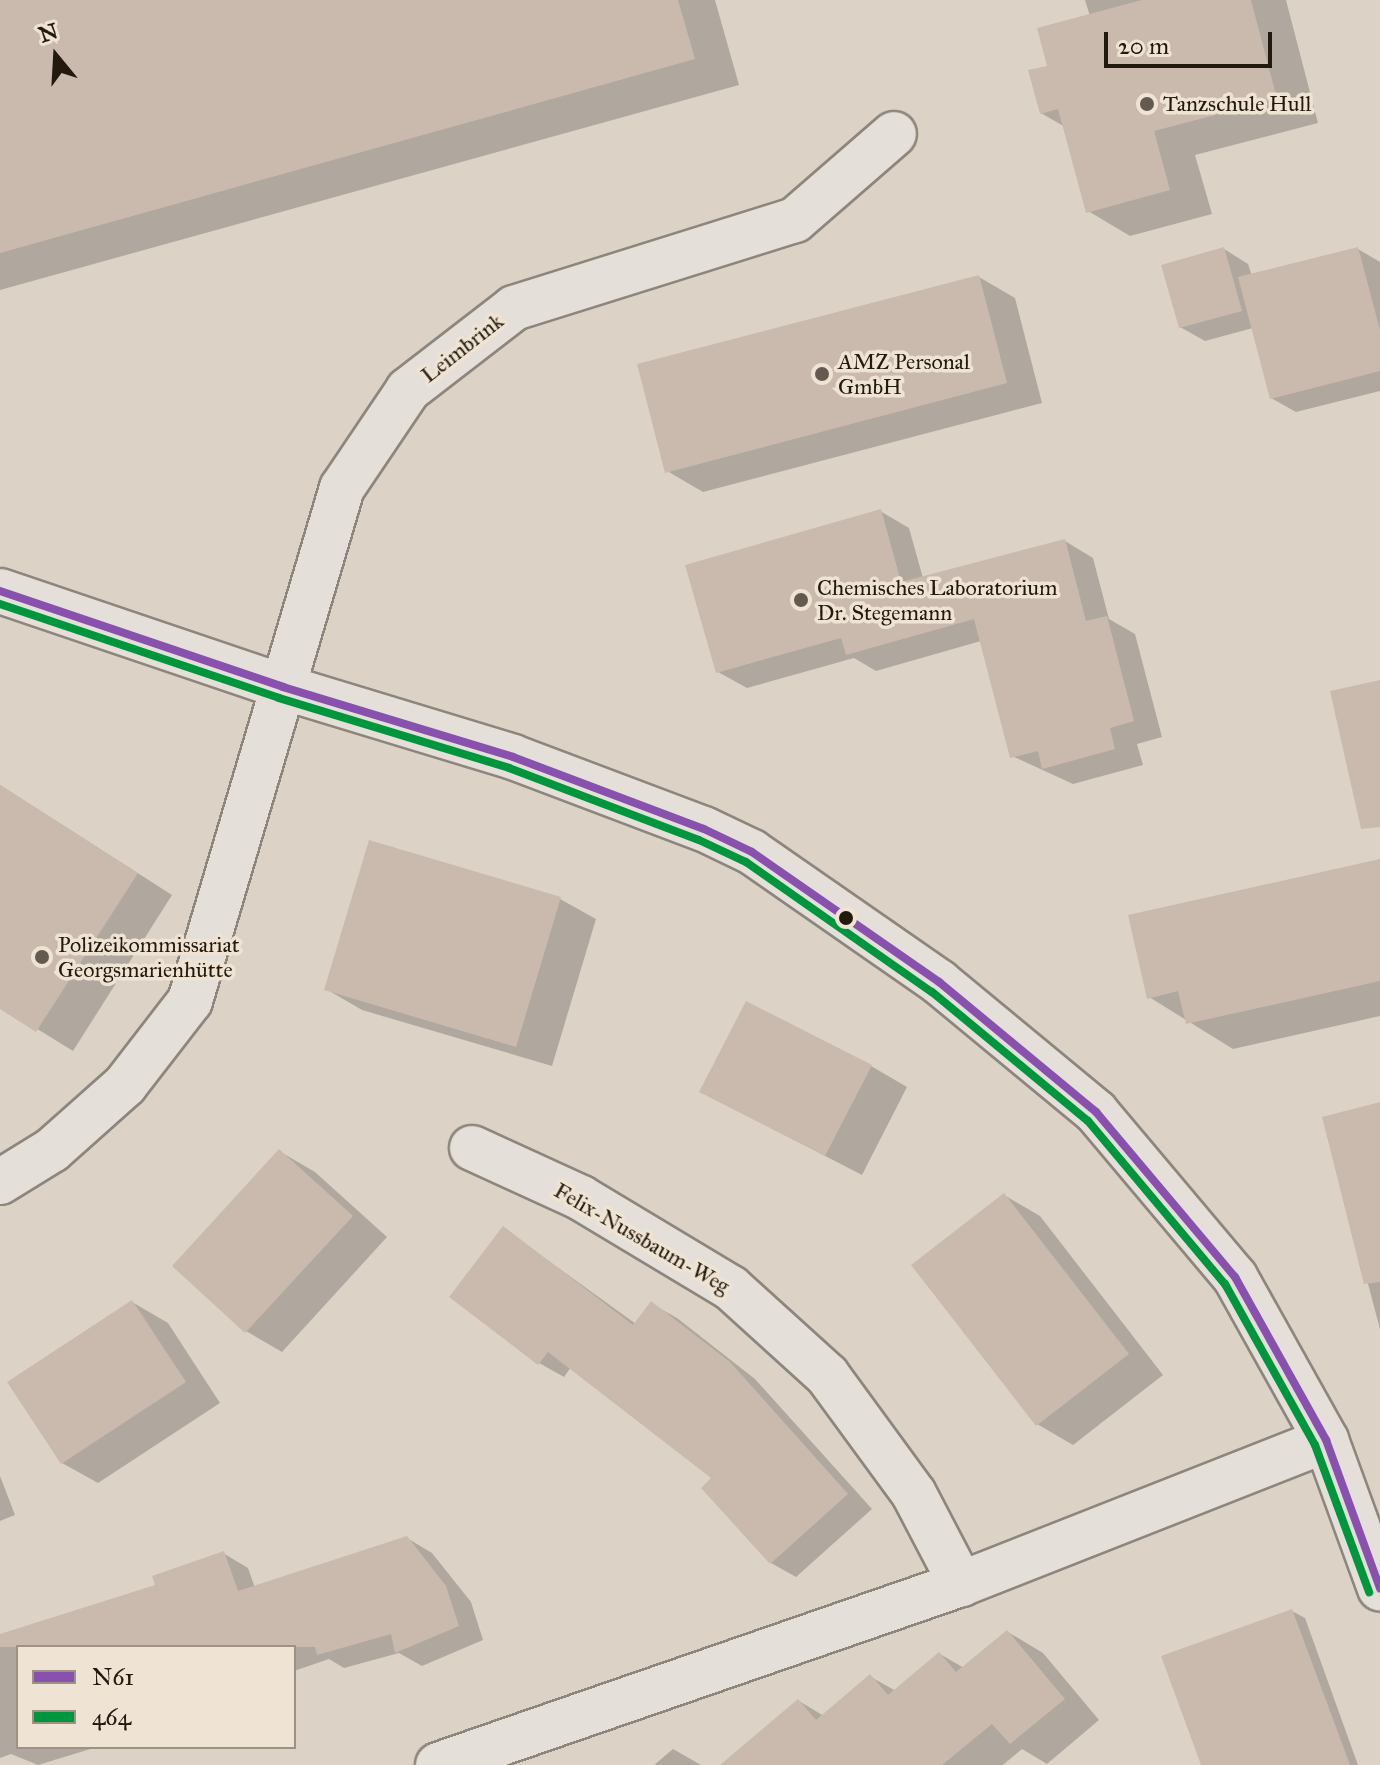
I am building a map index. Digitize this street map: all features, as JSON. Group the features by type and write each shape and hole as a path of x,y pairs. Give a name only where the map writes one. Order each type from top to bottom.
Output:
{"street":[{"name":"Leimbrink","path":"0,1182 52,1150 125,1085 190,1001 342,488 408,390 514,308 795,220 894,134"},
{"path":"0,591 283,687 513,757 704,829 752,852 939,982 1096,1112 1235,1277 1326,1440 1380,1588"},
{"name":"Felix-Nussbaum-Weg","path":"472,1148 581,1198 731,1288 827,1375 914,1494 961,1584"},
{"path":"438,1765 961,1584 1326,1440"}],"building":[{"path":"0,0 678,0 695,59 0,253"},
{"name":"Tanzschule Hull","path":"1142,0 1251,0 1277,99 1154,131 1170,190 1086,213 1058,109 1040,114 1028,70 1047,66 1037,28"},
{"path":"1224,247 1242,311 1179,328 1161,265"},
{"path":"1358,247 1380,330 1380,371 1270,399 1238,277"},
{"name":"AMZ Personal GmbH","path":"979,275 1007,383 665,473 637,364"},
{"path":"881,509 901,582 1065,539 1086,621 1107,616 1134,721 1110,728 1115,749 1042,769 1038,751 1010,758 974,619 846,655 841,638 716,673 685,565"},
{"path":"1380,680 1380,827 1361,829 1330,691"},
{"name":"Polizeikommissariat Georgsmarienhütte","path":"0,785 138,873 36,1032 0,1009"},
{"path":"369,840 561,897 516,1047 324,990"},
{"path":"1380,859 1380,981 1186,1024 1178,991 1147,999 1128,915"},
{"path":"746,1001 872,1065 825,1156 699,1092"},
{"path":"1380,1102 1380,1282 1364,1284 1322,1117"},
{"path":"279,1149 353,1216 245,1333 172,1266"},
{"path":"1004,1193 1129,1354 1036,1426 911,1265"},
{"path":"503,1226 633,1325 651,1301 730,1362 848,1494 770,1564 701,1488 711,1478 548,1352 538,1365 449,1297"},
{"path":"132,1300 186,1382 61,1464 7,1382"},
{"path":"407,1536 446,1586 459,1626 395,1653 391,1634 317,1655 315,1647 296,1645 0,1647 0,1634 155,1585 152,1576 224,1551 238,1591"},
{"path":"1292,1609 1350,1765 1201,1765 1161,1656"},
{"path":"1007,1630 1065,1699 1010,1744 992,1724 942,1765 720,1765 798,1699 816,1720 870,1674 888,1695 939,1652 956,1672"}],"transit line":[{"name":"N61","path":"0,591 283,687 513,757 704,829 752,852 939,982 1096,1112 1235,1277 1326,1440 1380,1588"},
{"name":"464","path":"0,604 279,698 509,768 699,840 746,862 932,992 1088,1121 1225,1284 1315,1445 1369,1592"}],"place":[{"name":"Tanzschule Hull","path":"1147,104"},
{"name":"AMZ Personal GmbH","path":"822,374"},
{"name":"Chemisches Laboratorium Dr. Stegemann","path":"801,600"},
{"name":"Polizeikommissariat Georgsmarienhütte","path":"42,957"}]}
